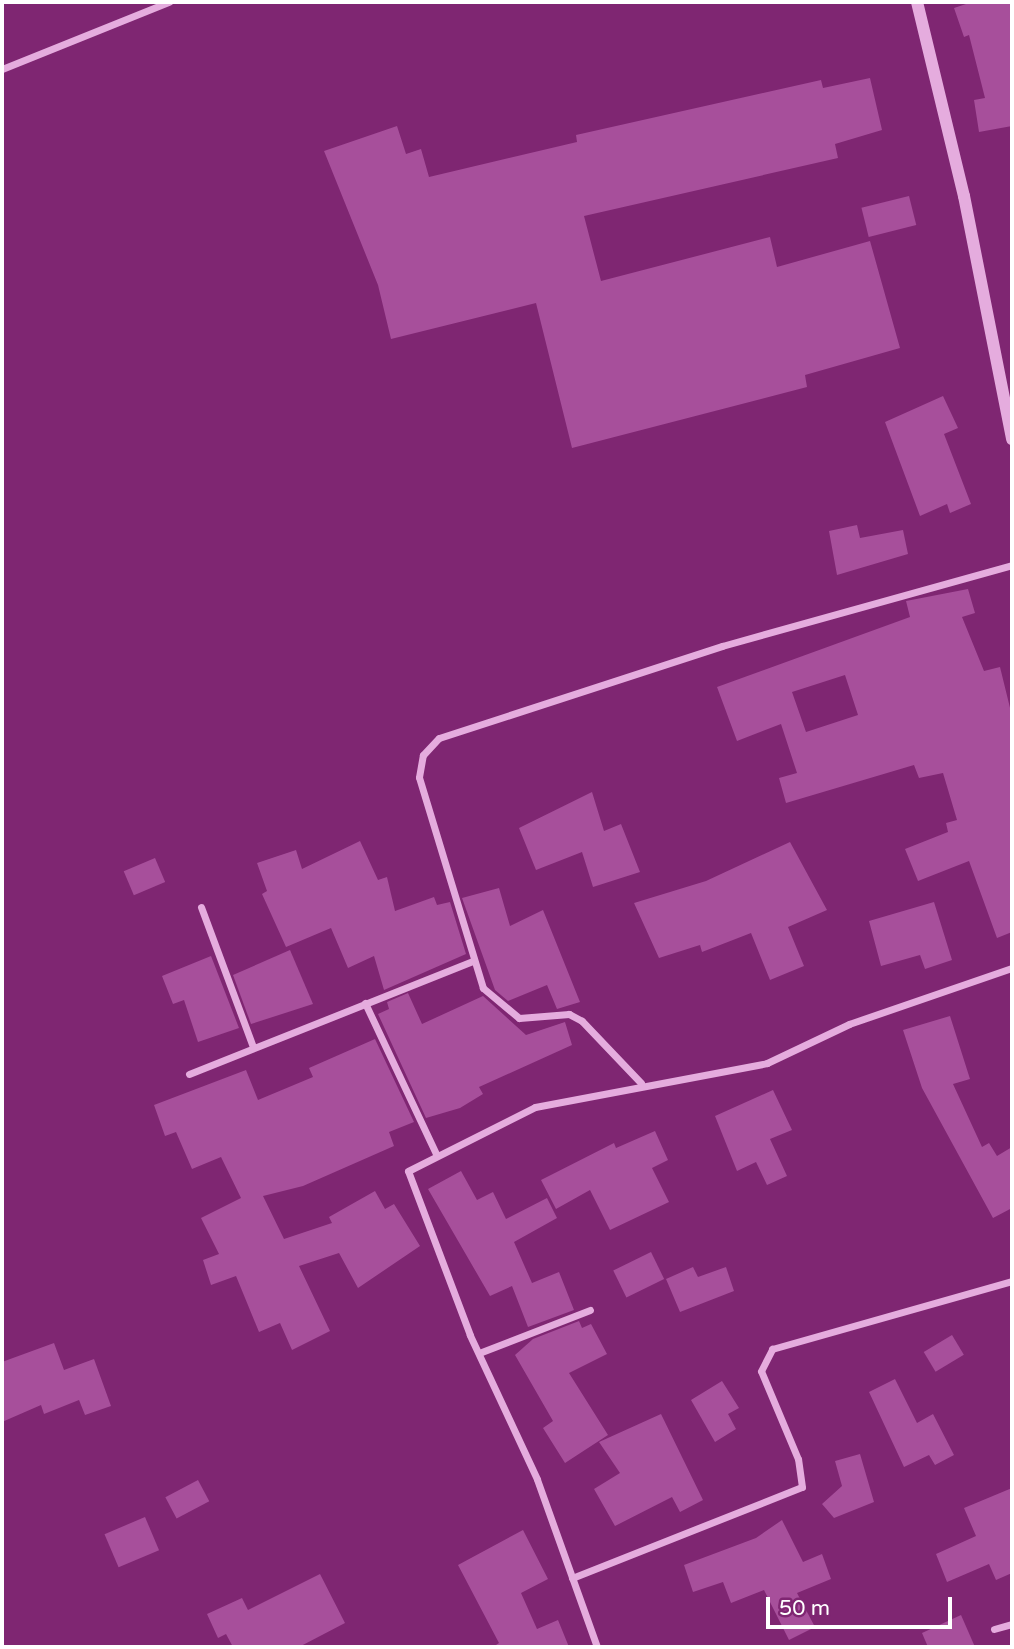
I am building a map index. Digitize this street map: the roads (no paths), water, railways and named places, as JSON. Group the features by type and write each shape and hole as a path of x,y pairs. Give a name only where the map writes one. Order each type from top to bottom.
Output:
{"street":[{"path":"2,69 169,2"},
{"path":"916,2 964,196 1012,439"},
{"path":"641,1083 582,1021 569,1014 519,1018 502,1010 483,988 419,777 423,755 439,738 722,646 1012,565"},
{"path":"201,907 253,1048"},
{"path":"189,1074 473,961"},
{"path":"597,1647 537,1479 479,1353 408,1171 436,1154 535,1107 641,1083 767,1063 849,1024 1012,968"},
{"path":"365,1003 436,1154"},
{"path":"572,1578 802,1487 798,1459 761,1371 772,1349 1012,1281"},
{"path":"479,1353 590,1310"},
{"path":"994,1629 1012,1624"}]}
